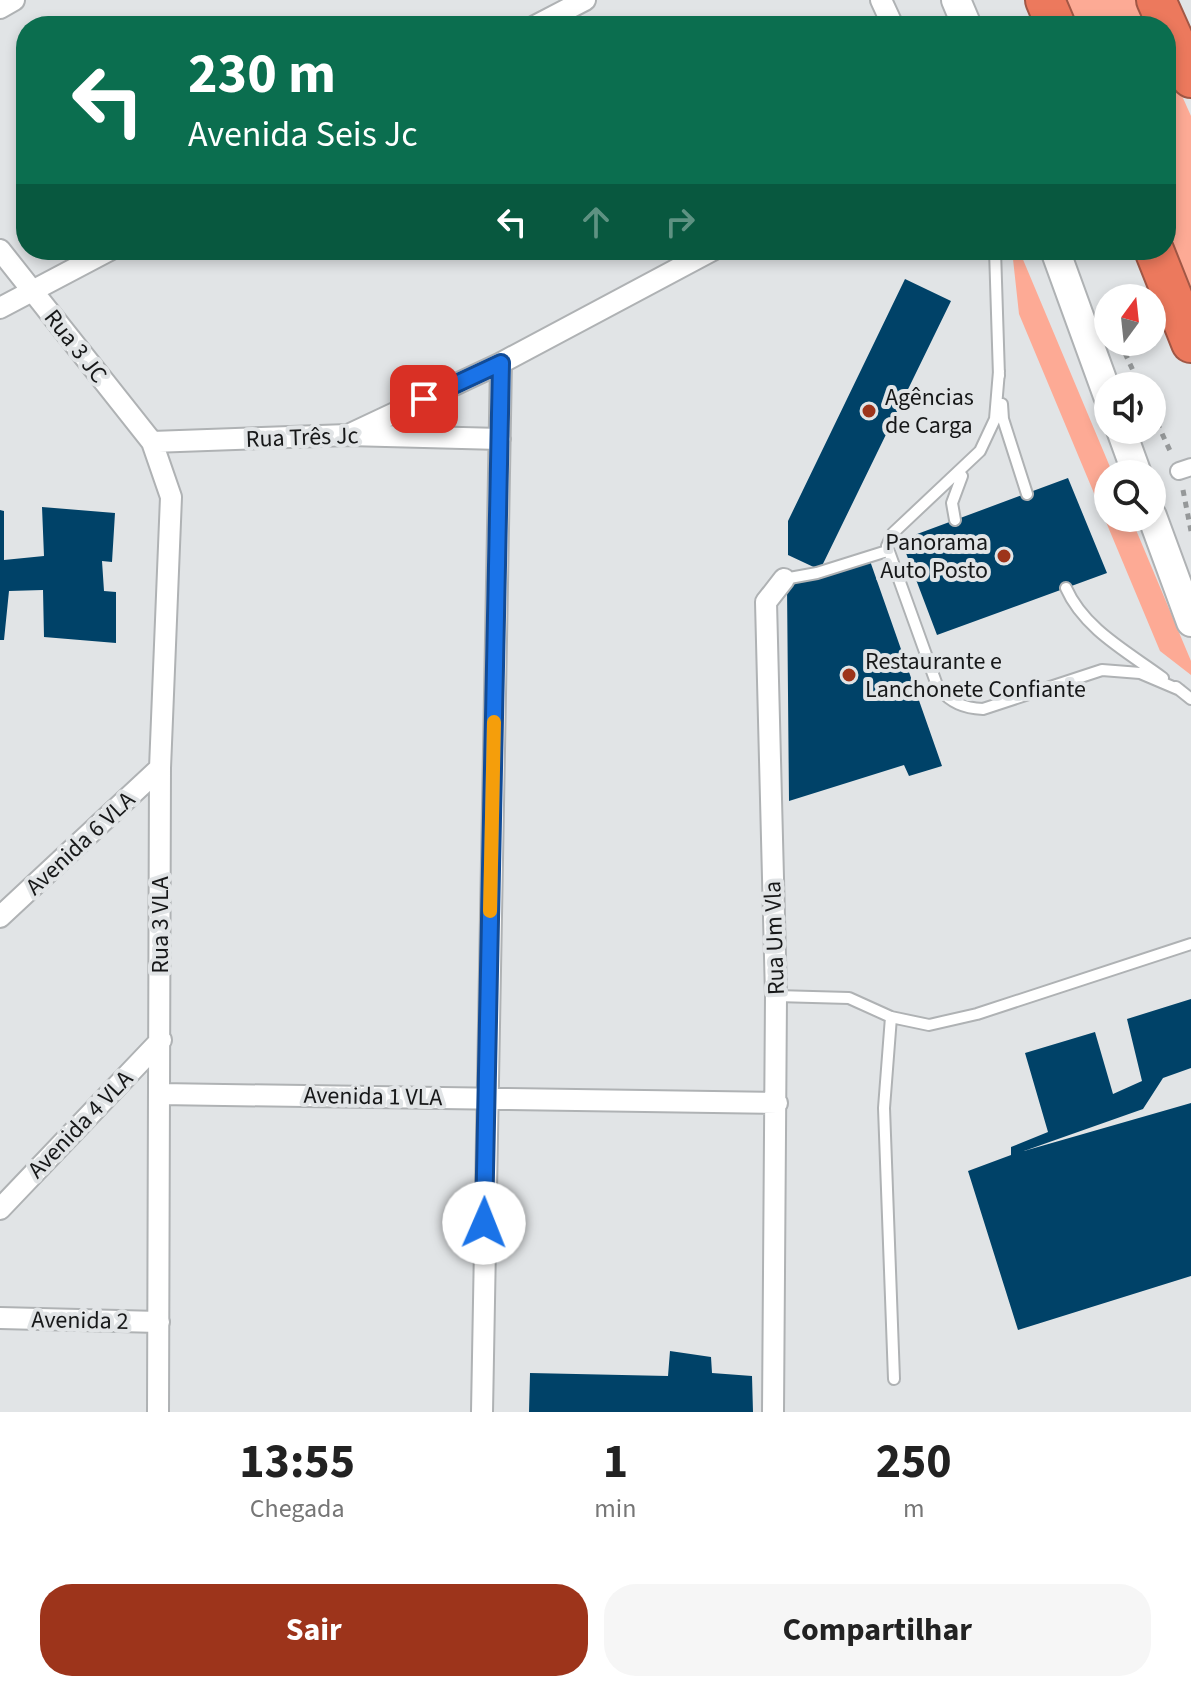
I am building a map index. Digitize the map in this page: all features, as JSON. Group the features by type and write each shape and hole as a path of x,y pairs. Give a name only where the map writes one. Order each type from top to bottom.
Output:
{"highway":[{"path":"1176,45 1191,78"},
{"path":"1158,260 1191,343"}],"main road":[{"path":"1059,260 1099,372"},
{"path":"1158,532 1191,622"}],"street":[{"path":"0,8 14,0"},
{"path":"554,16 585,0"},
{"name":"Rua 3 JC","path":"0,250 152,442"},
{"path":"0,308 91,260"},
{"path":"348,435 501,363 694,260"},
{"path":"482,1412 501,363"},
{"name":"Rua Três Jc","path":"152,442 348,435 500,439"},
{"name":"Rua 3 VLA","path":"152,442 171,497 160,768 158,1412"},
{"name":"Rua Um Vla","path":"773,1412 777,1103 766,602 784,579"},
{"name":"Avenida 6 VLA","path":"0,917 160,768"},
{"name":"Avenida 4 VLA","path":"0,1209 161,1040"},
{"name":"Avenida 1 VLA","path":"160,1094 777,1103"},
{"name":"Avenida 2","path":"0,1318 159,1322"}],"lane":[{"path":"995,260 1003,419 1027,494"},
{"path":"955,520 954,492 990,435 995,419 999,371"},
{"path":"970,465 893,533 887,551 938,688 949,700 965,708 983,709 1102,670 1140,673 1180,690"},
{"name":"Rua Um Vla","path":"784,579 887,551"},
{"path":"1066,588 1080,613 1096,628 1191,699"},
{"path":"776,996 849,998 891,1017 929,1025 977,1014 1191,944"},
{"path":"891,1017 884,1108 894,1379"}],"shaded area":[{"path":"1059,0 1140,0 1147,16 1066,16"},
{"path":"1176,82 1191,116 1191,304 1172,260 1176,260"},
{"path":"1013,260 1023,260 1094,429 1094,444 1100,444 1107,460 1094,460 1094,493 1019,314"},
{"path":"1110,532 1137,532 1191,661 1191,675 1160,651"}],"building":[{"name":"Agências de Carga","path":"905,279 951,301 820,570 788,555 788,521"},
{"name":"Panorama Auto Posto","path":"1068,478 1107,573 937,635 901,540"},
{"path":"42,507 115,513 112,562 102,561 104,591 116,592 116,643 44,637 43,590 9,591 4,640 0,640 0,510 4,511 4,560 44,556"},
{"name":"Restaurante e Lanchonete Confiante","path":"869,558 942,766 909,776 904,765 789,801 787,586"},
{"path":"1191,999 1191,1068 1163,1078 1143,1109 1024,1151 1191,1103 1191,1276 1018,1330 968,1171 1011,1155 1011,1147 1048,1132 1025,1053 1095,1032 1113,1094 1142,1081 1127,1019"},
{"path":"670,1351 711,1357 712,1373 752,1376 753,1412 529,1412 530,1373 668,1376"}],"slow traffic":[{"path":"490,911 494,722"}],"place":[{"name":"Agências de Carga","path":"869,411"},
{"name":"Panorama Auto Posto","path":"1004,556"},
{"name":"Restaurante e Lanchonete Confiante","path":"849,675"}],"route":[{"path":"424,399 501,363 484,1223"}]}
